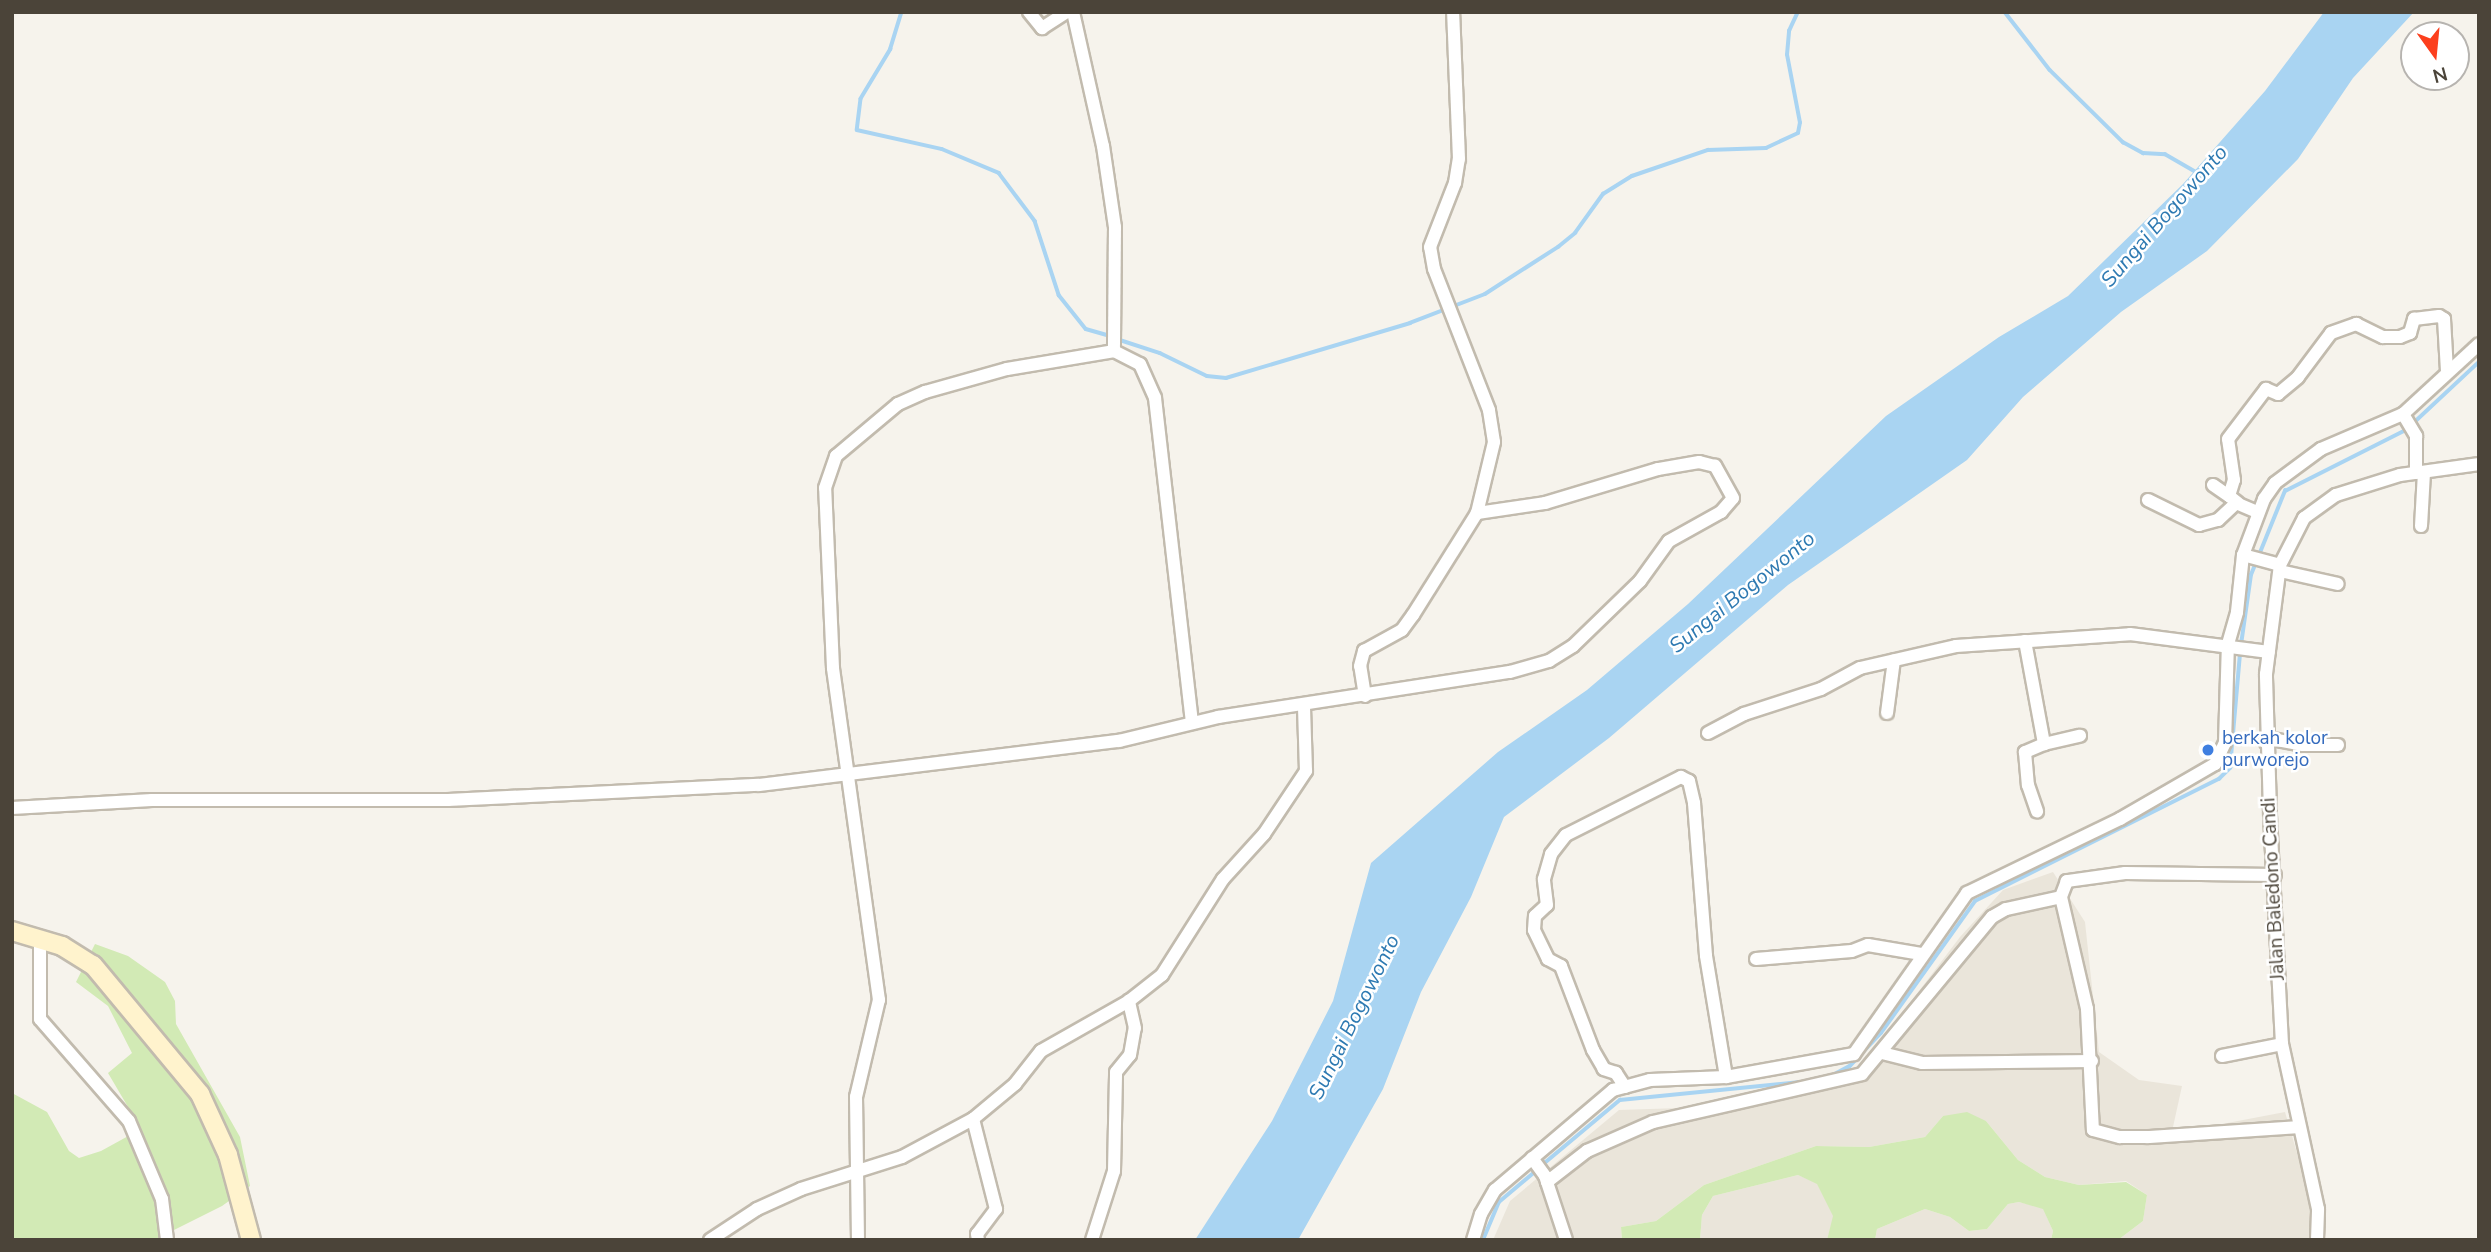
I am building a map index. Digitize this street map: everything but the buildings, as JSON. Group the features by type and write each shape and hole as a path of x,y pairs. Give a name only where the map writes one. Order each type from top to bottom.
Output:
{"street":[{"path":"1029,12 1042,28 1070,12 1104,146 1115,227 1114,346"},
{"path":"1365,696 1360,666 1364,651 1407,625 1476,513 1494,442 1489,410 1434,269 1430,247 1455,183 1459,159 1453,12"},
{"path":"2148,499 2199,526 2218,520 2233,499 2234,481 2228,439 2266,388 2278,394 2298,377 2338,329 2357,324 2383,337 2400,337 2410,333 2414,319 2443,317 2447,371"},
{"path":"1473,1240 1480,1214 1494,1191 1607,1095 1650,1080 1726,1077 1854,1054 1921,954 1967,893 2130,813 2215,764 2225,743 2231,644 2245,556 2257,512 2276,483 2296,465 2404,415 2447,371 2479,344"},
{"path":"858,1240 856,1097 879,1000 829,610 825,488 836,456 913,396 1007,369 1114,346 1140,365 1152,384 1192,723"},
{"path":"2404,415 2416,436 2421,526"},
{"path":"12,808 152,800 448,800 758,785 1119,741 1192,723 1510,672 1558,656 1617,605 1669,541 1721,512 1733,498 1715,466 1699,462 1658,469 1545,503 1476,513"},
{"name":"Jalan Baledono Candi","path":"2317,1240 2318,1209 2298,1126 2283,1044 2266,743 2269,652 2276,566 2299,524 2320,504 2381,479 2479,464"},
{"path":"2213,485 2257,512"},
{"path":"2245,556 2338,584"},
{"path":"1708,733 1744,714 1821,689 1860,668 1956,646 2130,634 2231,644 2269,652"},
{"path":"2025,641 2044,744"},
{"path":"1888,713 1894,660"},
{"path":"710,1240 757,1209 914,1152 973,1119 1015,1084 1041,1051 1129,1001 1162,975 1218,886 1264,834 1306,771 1304,706"},
{"path":"2037,811 2028,785 2025,752 2044,744 2080,736"},
{"path":"2266,743 2272,739 2302,745 2338,745"},
{"path":"1625,1087 1616,1073 1604,1069 1593,1050 1564,973 1548,959 1534,930 1535,916 1547,905 1544,879 1551,854 1566,835 1681,777 1689,782 1694,803 1706,956 1726,1077"},
{"path":"2275,875 2125,873 2067,881 2061,898 2087,1009 2092,1061 2090,1125 2103,1135 2161,1136 2298,1126"},
{"path":"1546,1179 1587,1151 1622,1134 1725,1103 1851,1078 1871,1068 1992,917 2006,908 2061,898"},
{"path":"12,931 40,938 93,965 210,1109 251,1240"},
{"path":"40,938 40,1019 129,1121 162,1199 167,1240"},
{"path":"1756,959 1852,951 1868,945 1921,954"},
{"path":"1092,1240 1114,1171 1116,1072 1130,1055 1135,1028 1129,1001"},
{"path":"2222,1056 2283,1044"},
{"path":"1882,1053 1922,1063 2092,1061"},
{"path":"973,1119 996,1209 977,1234 978,1240"},
{"path":"1533,1160 1546,1179 1566,1240"}],"shaded area":[{"path":"2053,872 2085,922 2099,1052 2139,1080 2182,1086 2173,1127 2196,1129 2285,1112 2304,1177 2315,1240 2118,1240 2143,1221 2147,1195 2126,1181 2079,1185 2045,1177 2018,1160 1986,1121 1943,1116 1925,1137 1869,1147 1816,1146 1704,1185 1656,1221 1621,1227 1622,1240 1493,1240 1510,1201 1619,1110 1711,1107 1856,1074 1960,937 2003,890"},
{"path":"1798,1175 1817,1183 1834,1216 1827,1240 1700,1240 1702,1215 1713,1196"},
{"path":"2019,1202 2043,1208 2053,1231 2051,1240 1875,1240 1877,1229 1925,1209 1950,1217 1969,1231 1987,1229 2008,1204"}],"green space":[{"path":"95,944 128,956 165,982 175,1001 176,1024 240,1137 250,1186 222,1206 154,1240 12,1240 12,1093 47,1112 69,1151 79,1158 101,1151 141,1129 108,1073 132,1053 108,1006 76,982"},
{"path":"1967,1112 1986,1121 2018,1160 2045,1177 2079,1185 2126,1182 2147,1195 2143,1221 2118,1240 2051,1240 2053,1231 2043,1209 2019,1202 2008,1204 1987,1229 1969,1231 1950,1217 1925,1209 1877,1229 1875,1240 1827,1240 1833,1216 1817,1184 1798,1175 1713,1196 1702,1215 1700,1240 1622,1240 1621,1227 1656,1221 1704,1185 1816,1146 1869,1147 1925,1137 1943,1116"}],"water":[{"name":"Sungai Bogowonto","path":"2324,12 2414,12 2406,21 2400,21 2400,27 2353,78 2298,159 2207,251 2121,312 2023,397 1967,460 1788,585 1609,738 1504,817 1471,897 1421,992 1383,1089 1298,1240 1195,1240 1272,1121 1333,1001 1371,863 1498,752 1587,690 1688,604 1886,416 1999,337 2068,296 2183,184 2265,91"}],"waterway":[{"path":"902,12 891,49 861,99 857,130 942,149 999,173 1035,221 1059,295 1086,329 1110,336"},
{"path":"1117,339 1160,353 1207,376 1226,378 1410,323 1485,294 1558,247 1575,233 1603,194 1632,176 1708,150 1766,148 1798,133 1800,123 1787,55 1789,31 1798,12"},
{"name":"Sungai Bogowonto","path":"2005,12 2050,70 2123,142 2143,153 2165,154 2196,172"},
{"path":"2241,645 2251,575 2285,491 2406,430 2479,362"},
{"path":"1831,1076 1850,1066 1881,1033 1975,901 2219,779 2230,768 2240,653"},
{"path":"1541,1166 1620,1100 1800,1082"},
{"path":"1483,1240 1499,1202 1536,1171"}],"place":[{"name":"berkah kolor purworejo","path":"2208,750"}]}
